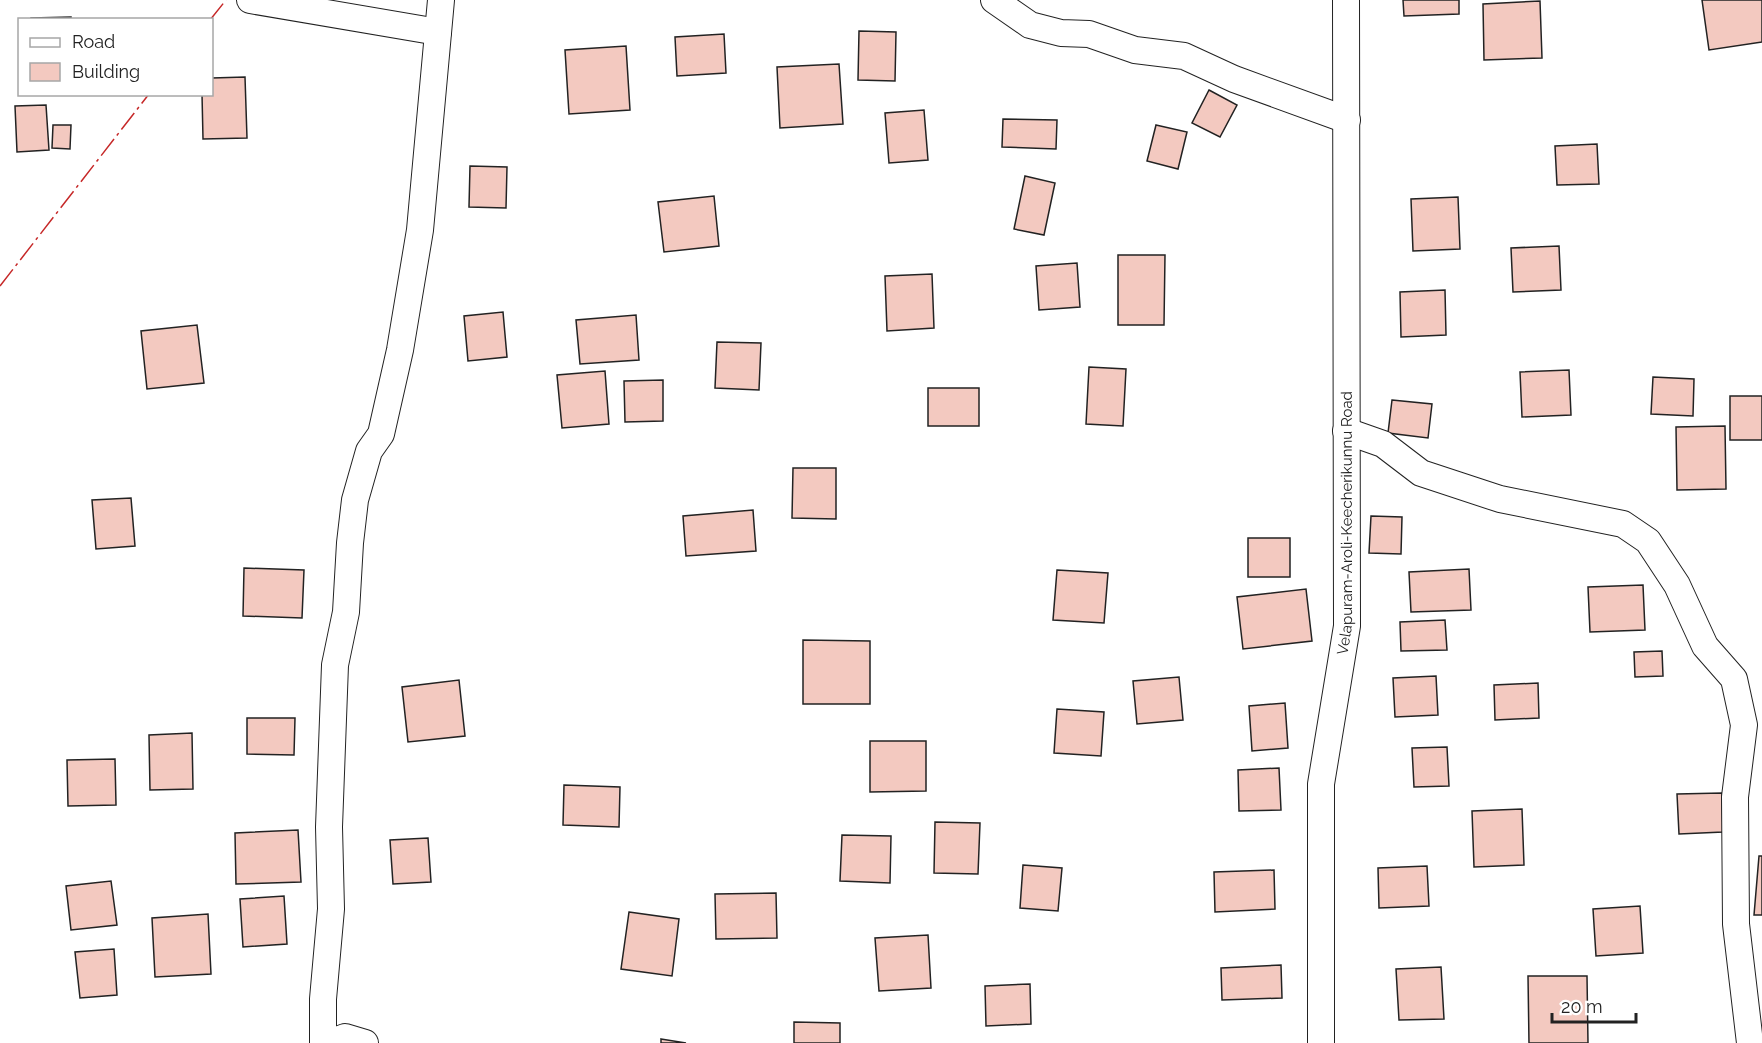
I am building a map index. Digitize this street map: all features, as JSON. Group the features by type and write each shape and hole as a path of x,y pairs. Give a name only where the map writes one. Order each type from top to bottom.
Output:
{"street":[{"path":"250,0 438,32"},
{"path":"323,1043 322,999 331,909 329,827 335,666 346,612 355,500 369,451 381,434 400,350 420,230 441,0"},
{"path":"994,0 1030,25 1061,33 1089,34 1135,50 1184,56 1234,79 1347,120"},
{"name":"Velapuram-Aroli-Keecherikunnu Road","path":"1321,1043 1320,784 1347,626 1346,0"},
{"path":"1346,430 1383,444 1421,473 1500,499 1623,524 1648,541 1677,585 1705,646 1734,680 1744,725 1735,797 1736,924 1750,1043"},
{"path":"329,1043 345,1037 365,1043"}],"building":[{"path":"1403,0 1459,0 1459,14 1404,16"},
{"path":"1702,0 1762,0 1762,42 1709,50"},
{"path":"1540,1 1542,58 1484,60 1483,4"},
{"path":"859,31 896,32 895,81 858,80"},
{"path":"724,34 726,73 677,76 675,37"},
{"path":"626,46 630,110 569,114 565,50"},
{"path":"839,64 843,124 780,128 777,67"},
{"path":"245,77 247,138 203,139 202,96 213,96 213,78"},
{"path":"1209,90 1237,105 1220,137 1192,123"},
{"path":"46,105 49,150 17,152 15,106"},
{"path":"924,110 928,160 889,163 885,113"},
{"path":"1003,119 1057,120 1056,149 1002,147"},
{"path":"53,125 71,125 70,149 52,148"},
{"path":"1156,125 1187,132 1178,169 1147,161"},
{"path":"1597,144 1599,184 1557,185 1555,146"},
{"path":"470,166 507,167 506,208 469,207"},
{"path":"1025,176 1055,183 1044,235 1014,229"},
{"path":"714,196 719,246 664,252 658,202"},
{"path":"1458,197 1460,249 1413,251 1411,199"},
{"path":"1559,246 1561,290 1513,292 1511,248"},
{"path":"1118,255 1165,255 1164,325 1118,325"},
{"path":"1077,263 1080,307 1039,310 1036,266"},
{"path":"932,274 934,328 887,331 885,276"},
{"path":"1445,290 1446,335 1401,337 1400,292"},
{"path":"503,312 507,357 468,361 464,316"},
{"path":"636,315 639,360 580,364 576,320"},
{"path":"197,325 204,383 147,389 141,331"},
{"path":"717,342 761,343 759,390 715,388"},
{"path":"1089,367 1126,369 1123,426 1086,424"},
{"path":"1569,370 1571,415 1522,417 1520,372"},
{"path":"605,371 609,424 562,428 557,375"},
{"path":"1653,377 1694,379 1693,416 1651,414"},
{"path":"663,380 663,421 625,422 624,381"},
{"path":"928,388 979,388 979,426 928,426"},
{"path":"1730,396 1762,396 1762,440 1730,440"},
{"path":"1392,400 1432,404 1428,438 1388,433"},
{"path":"1725,426 1726,489 1677,490 1676,427"},
{"path":"793,468 836,468 836,519 792,518"},
{"path":"131,498 135,546 96,549 92,500"},
{"path":"753,510 756,551 686,556 683,516"},
{"path":"1371,516 1402,517 1401,554 1369,553"},
{"path":"1248,538 1290,538 1290,577 1248,577"},
{"path":"244,568 304,570 302,618 243,616"},
{"path":"1469,569 1471,610 1411,612 1409,572"},
{"path":"1057,570 1108,573 1104,623 1053,620"},
{"path":"1643,585 1645,630 1590,632 1588,587"},
{"path":"1306,589 1312,641 1243,649 1237,597"},
{"path":"1445,620 1447,650 1401,651 1400,622"},
{"path":"803,640 870,641 870,704 803,704"},
{"path":"1662,651 1663,676 1635,677 1634,652"},
{"path":"1436,676 1438,715 1395,717 1393,678"},
{"path":"1179,677 1183,720 1137,724 1133,681"},
{"path":"459,680 465,736 408,742 402,687"},
{"path":"1538,683 1539,718 1495,720 1494,685"},
{"path":"1285,703 1288,748 1252,751 1249,706"},
{"path":"1057,709 1104,712 1101,756 1054,753"},
{"path":"247,718 295,718 294,755 247,754"},
{"path":"192,733 193,789 150,790 149,735"},
{"path":"870,741 926,741 926,791 870,792"},
{"path":"1447,747 1449,786 1414,787 1412,748"},
{"path":"115,759 116,805 68,806 67,760"},
{"path":"1279,768 1281,810 1239,811 1238,770"},
{"path":"564,785 620,787 619,827 563,825"},
{"path":"1722,793 1723,832 1679,834 1677,794"},
{"path":"1522,809 1524,865 1474,867 1472,811"},
{"path":"935,822 980,823 978,874 934,873"},
{"path":"298,830 301,882 236,884 235,833"},
{"path":"842,835 891,836 890,883 840,881"},
{"path":"428,838 431,882 393,884 390,840"},
{"path":"1759,856 1762,856 1762,915 1754,915"},
{"path":"1023,865 1062,868 1058,911 1020,908"},
{"path":"1427,866 1429,906 1379,908 1378,868"},
{"path":"1274,870 1275,909 1215,912 1214,872"},
{"path":"111,881 117,925 71,930 66,886"},
{"path":"776,893 777,938 716,939 715,894"},
{"path":"284,896 287,944 243,947 240,899"},
{"path":"1640,906 1643,953 1596,956 1593,909"},
{"path":"629,912 679,919 672,976 621,969"},
{"path":"208,914 211,974 155,977 152,918"},
{"path":"928,935 931,988 879,991 875,938"},
{"path":"114,949 117,995 80,998 75,952"},
{"path":"1281,965 1282,998 1222,1000 1221,968"},
{"path":"1441,967 1444,1019 1399,1020 1396,969"},
{"path":"1528,976 1587,976 1588,1043 1529,1043"},
{"path":"1030,984 1031,1024 986,1026 985,986"},
{"path":"794,1022 840,1023 840,1043 794,1043"},
{"path":"661,1039 686,1043 661,1043"}],"power":[{"path":"212,18 226,0"},
{"path":"0,286 147,96"}]}
